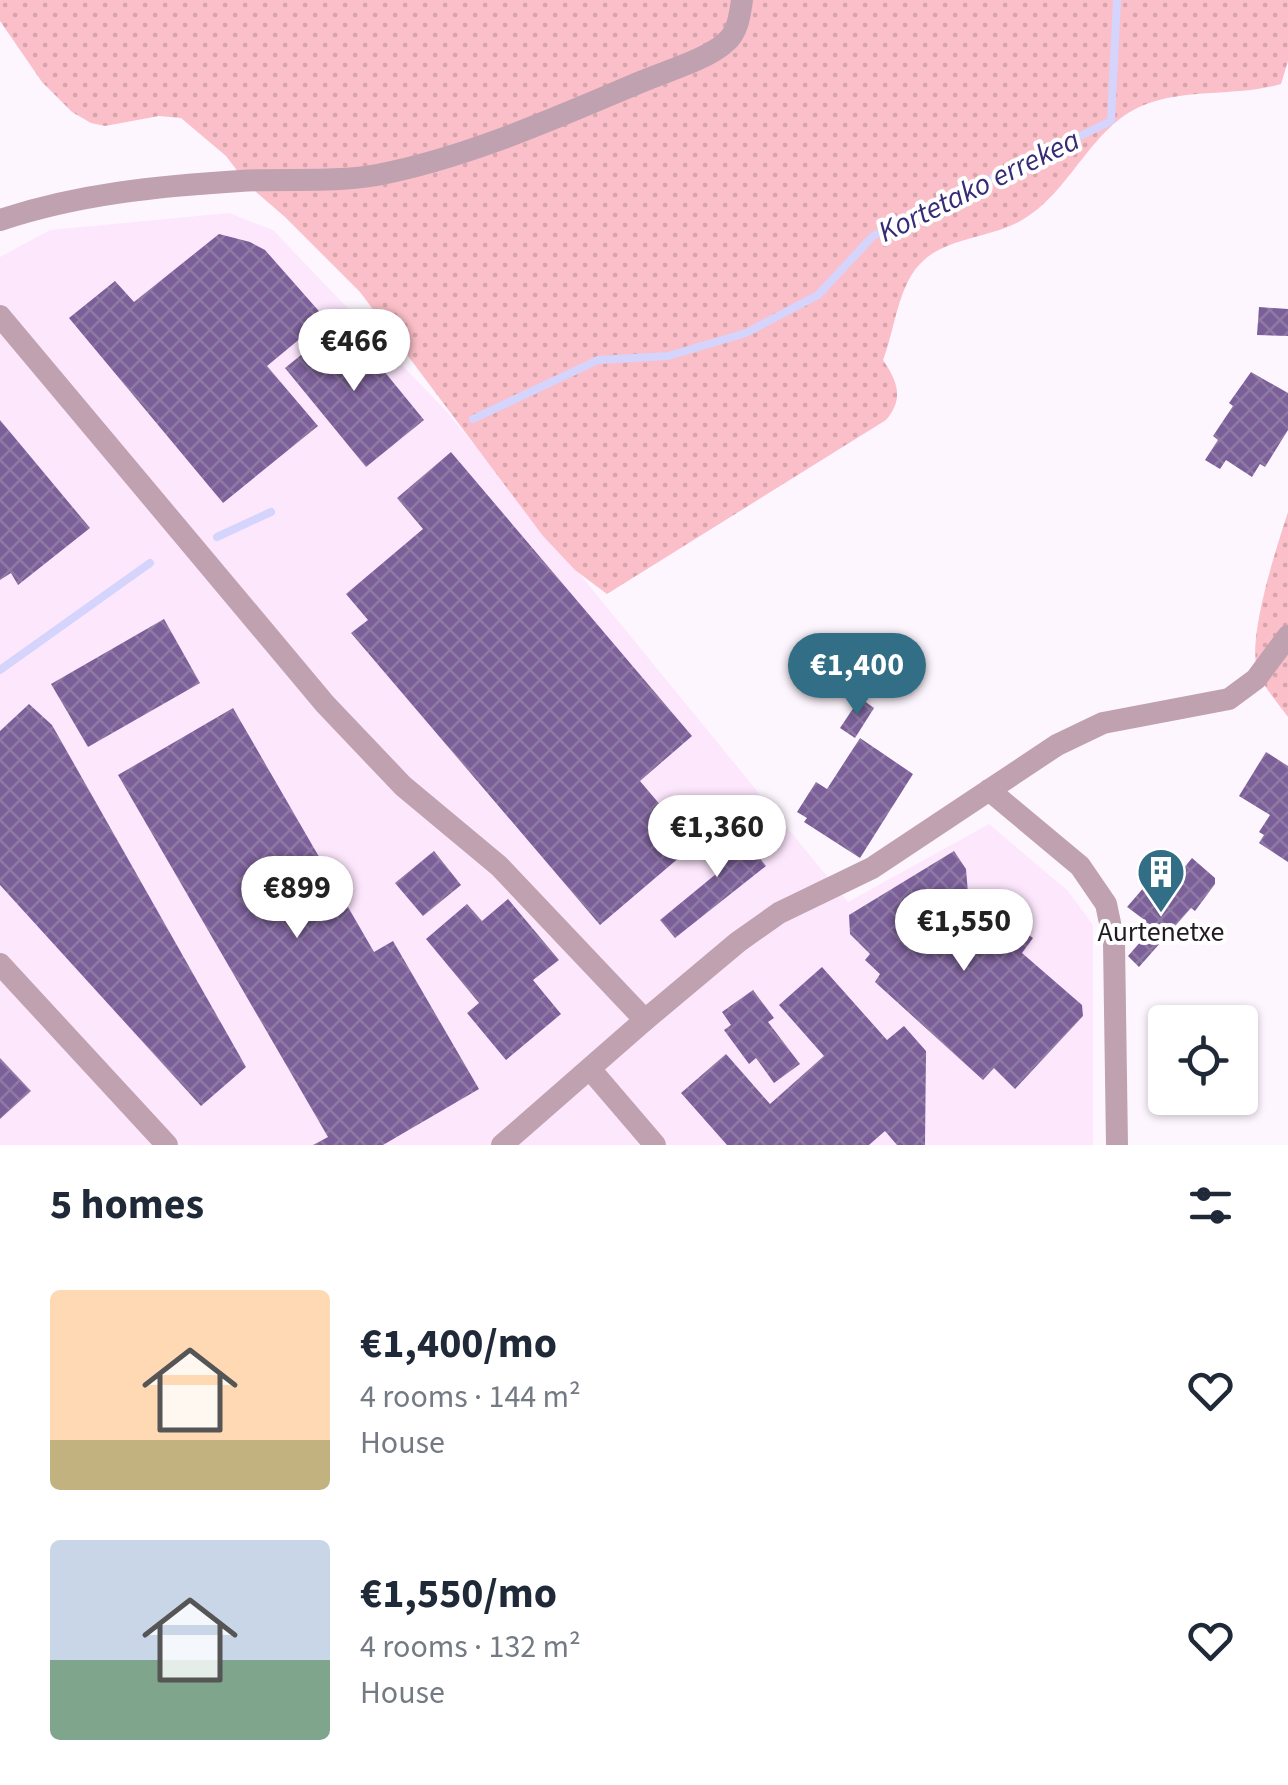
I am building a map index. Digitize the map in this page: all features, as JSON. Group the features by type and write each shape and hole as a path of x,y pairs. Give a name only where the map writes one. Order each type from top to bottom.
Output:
{"street":[{"path":"0,220 112,192 375,175 428,163 512,135 690,61 726,42 738,25 742,0"},
{"path":"0,316 324,704 403,786 499,866 644,1020"},
{"path":"502,1145 644,1020 779,913 872,868 1057,745 1103,723 1228,699 1256,679 1288,636"},
{"path":"989,790 1080,866 1106,904 1114,942 1117,1145"},
{"path":"0,964 167,1145"},
{"path":"590,1069 655,1145"}],"shaded area":[{"path":"0,0 1288,0 1288,61 1281,84 1177,96 1144,105 1109,128 1054,193 1022,220 933,253 908,282 883,360 897,390 895,405 886,420 607,594 575,570 543,536 360,292 248,185 226,156 181,118 159,116 105,126 72,112 42,82 0,21"},
{"path":"229,213 273,230 448,413 848,902 989,824 1068,891 1093,925 1093,1145 0,1145 0,257 50,230"},
{"path":"1288,512 1288,717 1267,690 1255,657 1264,593"}],"building":[{"path":"219,234 265,250 325,318 267,366 318,426 223,503 69,318 115,281 134,302"},
{"path":"1259,307 1288,309 1288,336 1257,335"},
{"path":"343,321 424,420 366,467 285,368"},
{"path":"1251,372 1288,393 1288,430 1265,467 1260,464 1252,477 1226,460 1220,469 1205,460 1218,440 1213,436 1233,406 1229,403"},
{"path":"0,420 90,528 18,585 11,573 0,580"},
{"path":"451,452 692,736 640,781 694,845 600,925 351,633 368,620 346,594 423,529 397,498"},
{"path":"164,619 200,683 88,747 51,684"},
{"path":"860,698 874,708 855,738 840,728"},
{"path":"29,704 52,725 246,1067 201,1106 0,885 0,731"},
{"path":"233,708 374,952 393,941 479,1089 383,1145 313,1145 328,1137 118,775"},
{"path":"860,738 913,774 860,858 804,822 807,818 797,812 816,782 827,789"},
{"path":"1266,752 1288,766 1288,862 1259,843 1264,835 1259,832 1270,815 1239,796"},
{"path":"731,822 766,866 675,938 660,920 716,874 712,868 725,858 710,839"},
{"path":"434,851 461,885 423,916 395,883"},
{"path":"954,851 966,869 969,905 951,928 959,937 986,904 1033,938 1022,953 1082,1005 1083,1016 1015,1089 994,1068 983,1080 875,982 880,974 865,960 870,954 850,934 849,915"},
{"path":"1192,858 1215,878 1215,884 1195,911 1191,908 1139,967 1128,956 1142,940 1135,933 1146,921 1127,907 1158,871 1171,884"},
{"path":"508,899 559,960 533,980 561,1014 506,1060 467,1013 479,1003 426,939 467,904 482,921"},
{"path":"822,967 887,1040 904,1026 926,1051 925,1145 897,1145 885,1131 869,1145 727,1145 681,1093 726,1054 770,1104 824,1056 779,1005"},
{"path":"753,990 774,1018 768,1022 800,1064 774,1083 756,1058 749,1064 724,1030 731,1025 722,1012"},
{"path":"0,1058 31,1091 0,1119"}],"waterway":[{"name":"Kortetako errekea","path":"473,419 598,360 668,356 746,333 818,295 873,236 1111,121 1117,0"},
{"name":"Kortetako errekea","path":"217,537 271,512"},
{"name":"Kortetako errekea","path":"0,670 150,563"}],"place":[{"name":"Aurtenetxe","path":"1161,914"}]}
